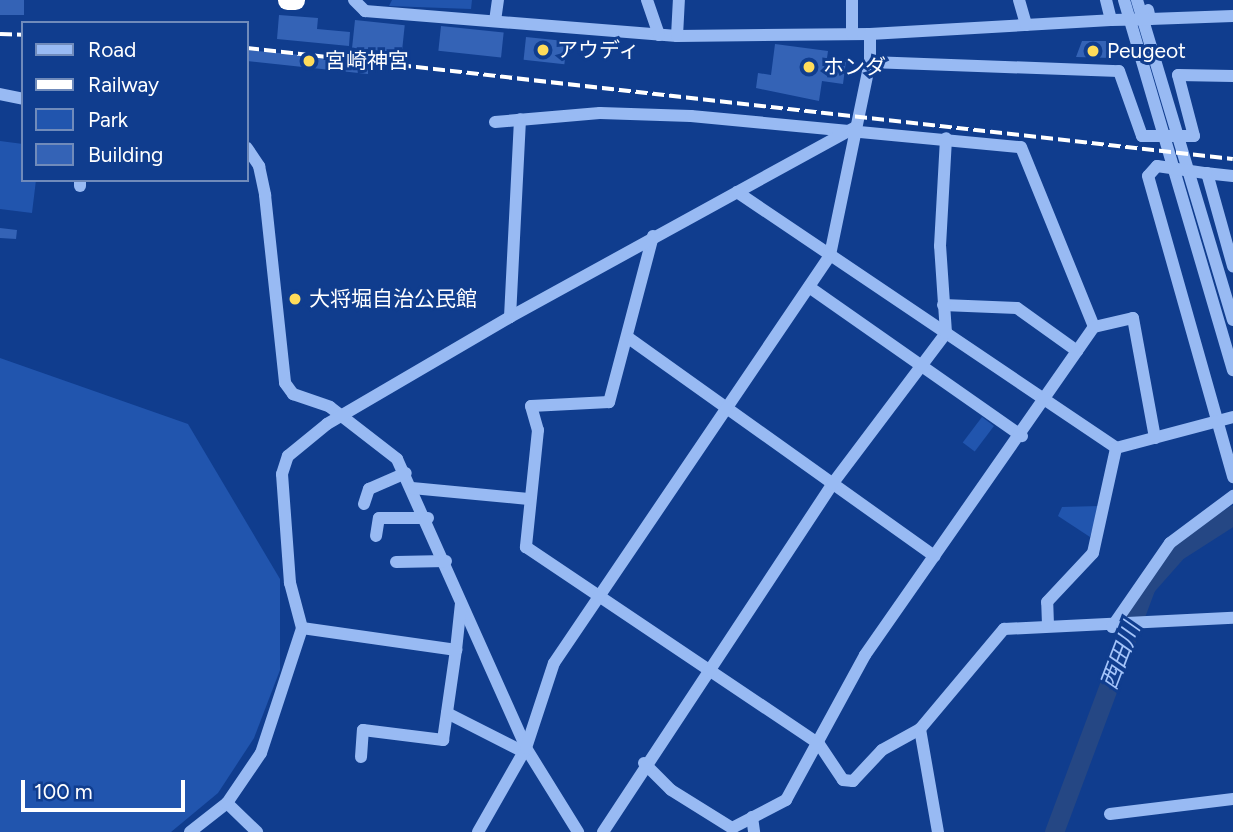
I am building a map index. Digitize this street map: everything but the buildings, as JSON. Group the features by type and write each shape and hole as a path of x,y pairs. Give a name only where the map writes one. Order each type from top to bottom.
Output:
{"highway":[{"path":"287,0 295,0"}],"street":[{"path":"354,0 365,11 677,36 870,34 1233,16"},
{"path":"495,21 498,0"},
{"path":"647,0 659,35"},
{"path":"677,36 679,0"},
{"path":"852,0 852,34"},
{"path":"1019,0 1026,25"},
{"path":"1106,0 1111,20"},
{"path":"1124,0 1233,370"},
{"path":"1137,0 1233,320"},
{"path":"1144,0 1150,19"},
{"path":"478,832 525,750 554,663 831,255 854,128 870,62 870,34"},
{"path":"870,62 1119,71 1142,136 1194,136 1178,75 1233,76"},
{"path":"0,94 21,99"},
{"path":"495,122 600,113 854,128 1021,146 1094,327"},
{"path":"510,317 520,120"},
{"path":"190,832 227,803 275,723 302,628 290,583 283,464 342,415 653,236 854,128"},
{"path":"603,832 644,763 707,667 833,482 946,333 943,305 946,138"},
{"path":"248,150 259,166 265,195 281,373 293,394 342,415 406,472 525,750 578,832"},
{"path":"1233,176 1157,166 1148,176 1233,477"},
{"path":"1206,173 1233,266"},
{"path":"737,192 1115,448 1233,417"},
{"path":"653,236 630,339 609,401 531,406 538,430 528,499 526,547 819,744 843,780 853,780 882,750 920,729 970,673 995,634 1048,625 1116,627 1233,618"},
{"path":"809,287 1022,436"},
{"path":"943,305 1017,309 1077,351"},
{"path":"644,763 671,790 732,828 786,800 819,744 865,655 1022,436 1094,327 1133,318 1155,438"},
{"path":"630,339 934,556"},
{"path":"1048,625 1051,595 1088,564 1115,448"},
{"path":"364,504 369,489 406,472"},
{"path":"412,488 528,499"},
{"path":"1116,627 1170,543 1233,496"},
{"path":"376,536 379,518 428,519"},
{"path":"396,562 446,561"},
{"path":"361,757 363,730 443,740 461,603"},
{"path":"302,628 456,650"},
{"path":"447,713 525,750"},
{"path":"920,729 939,832"},
{"path":"1110,814 1233,799"},
{"path":"227,803 257,832"},
{"path":"752,817 754,832"}],"green space":[{"path":"392,0 472,0 471,9 389,6"},
{"path":"0,141 21,144 21,182 36,182 32,213 0,209"},
{"path":"0,358 188,424 280,579 280,670 254,738 218,793 171,832 0,832"},
{"path":"982,417 994,426 975,452 963,443"},
{"path":"1099,506 1090,537 1058,516 1062,507"}],"waterway":[{"name":"西田川","path":"1054,832 1146,586 1177,551 1233,515"}],"railway":[{"path":"0,34 21,35"},
{"path":"248,48 1233,159"}],"place":[{"name":"アウディ","path":"543,50"},
{"name":"Peugeot","path":"1093,51"},
{"name":"宮崎神宮","path":"309,61"},
{"name":"ホンダ","path":"809,67"},
{"name":"大将堀自治公民館","path":"295,299"}]}
